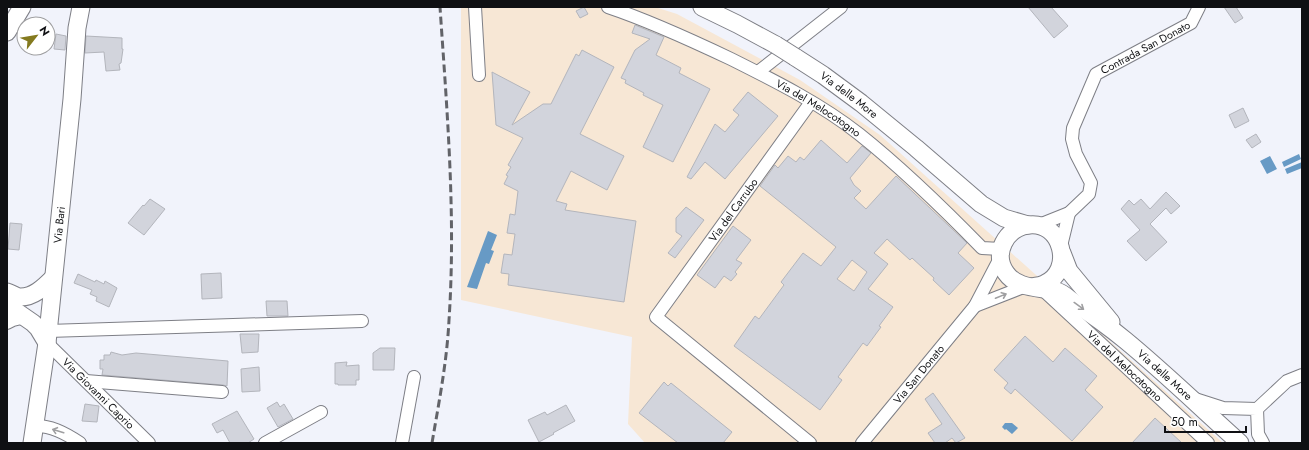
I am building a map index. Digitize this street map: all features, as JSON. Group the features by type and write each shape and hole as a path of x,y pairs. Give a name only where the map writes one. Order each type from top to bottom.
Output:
{"main road":[{"path":"7,32 22,7"},
{"name":"Via Bari","path":"32,443 53,278 72,100 77,28 81,7"},
{"name":"Via delle More","path":"702,7 776,45 823,75 861,103 981,204"},
{"path":"981,204 1004,218 1033,225 1052,233 1058,239 1069,271 1124,340"},
{"path":"981,204 995,224 1002,249 1006,273 1017,283 1057,291 1124,340"},
{"path":"1002,249 1014,230 1033,225"},
{"path":"1033,287 1044,284 1054,277 1061,266 1062,249"},
{"path":"46,329 12,308 42,289 53,278"},
{"name":"Via delle More","path":"1124,340 1240,443"}],"street":[{"path":"475,7 479,75"},
{"name":"Via del Melocotogno","path":"608,7 638,17 705,47 758,72 811,102 858,133 897,166 982,248 1002,249"},
{"path":"758,72 841,7"},
{"name":"Contrada San Donato","path":"1069,213 1089,194 1091,183 1076,154 1072,139 1073,128 1096,74 1191,23 1199,7"},
{"name":"Via del Carrubo","path":"810,443 656,317 811,102"},
{"path":"1033,225 1069,213 1062,249"},
{"name":"Via San Donato","path":"862,443 975,306 1002,249"},
{"path":"975,306 1033,287"},
{"name":"Via del Melocotogno","path":"1033,287 1208,443"},
{"path":"46,329 362,322"},
{"name":"Via Giovanni Caprio","path":"46,329 86,381 149,443"},
{"path":"1189,398 1222,408 1257,409 1287,381 1302,375"},
{"path":"402,443 414,377"},
{"path":"86,381 222,392"},
{"path":"1257,409 1258,434 1263,443"},
{"path":"265,443 321,412"},
{"path":"35,426 40,426 67,434 80,443"}],"shaded area":[{"path":"461,7 655,7 677,14 800,80 880,135 1223,443 645,443 628,424 632,337 461,300"}],"water":[{"path":"1299,154 1301,159 1284,167 1282,162"},
{"path":"1270,156 1277,169 1267,174 1260,161"},
{"path":"1302,162 1302,168 1287,174 1285,169"},
{"path":"488,231 497,235 491,250 494,251 489,264 486,263 477,289 467,287"},
{"path":"1005,423 1012,423 1018,428 1012,434 1002,427"}],"building":[{"path":"584,7 588,14 580,18 576,11"},
{"path":"1028,7 1051,7 1068,26 1054,38"},
{"path":"1224,7 1236,7 1243,18 1235,23"},
{"path":"635,25 664,37 656,55 681,68 679,73 710,89 673,162 643,147 663,105 643,95 644,93 625,83 626,80 621,78 635,50 650,39 632,33"},
{"path":"56,34 66,36 65,50 56,49"},
{"path":"86,36 122,38 123,49 121,63 119,64 120,70 106,71 104,52 85,53"},
{"path":"582,50 614,67 580,134 624,156 607,190 571,171 556,201 567,204 565,210 636,221 624,302 508,285 509,274 501,273 504,254 512,255 515,234 507,233 510,214 515,215 518,191 504,184 508,176 506,175 511,167 508,165 523,138 496,125 492,72 530,92 512,125 543,104 551,104 576,54 579,56"},
{"path":"748,92 778,116 725,179 705,162 691,179 687,177 715,124 725,132 739,115 733,110"},
{"path":"1243,108 1249,121 1235,128 1229,115"},
{"path":"1256,134 1261,142 1252,148 1246,140"},
{"path":"821,140 847,163 862,146 871,153 850,178 854,185 861,191 854,198 866,209 896,176 967,243 958,253 974,268 949,295 933,280 934,278 912,258 910,260 887,239 874,253 888,264 868,289 893,307 867,346 863,343 838,377 842,380 820,410 734,346 755,316 759,319 784,285 781,282 803,253 821,266 836,247 760,186 775,165 778,168 788,156 796,162 800,157 804,160","holes":["852,260 867,272 854,291 837,279"]},
{"path":"1166,192 1180,206 1171,214 1166,208 1150,224 1167,242 1146,261 1127,241 1140,230 1121,209 1129,200 1134,205 1141,199 1150,209"},
{"path":"150,199 165,209 144,235 128,223"},
{"path":"686,207 704,220 675,258 668,253 682,236 676,232 676,218"},
{"path":"10,223 22,224 19,250 8,249"},
{"path":"733,226 751,240 736,260 742,263 735,272 737,274 731,281 724,276 715,288 697,275"},
{"path":"221,273 222,298 202,299 201,274"},
{"path":"78,274 95,282 96,280 104,284 105,281 117,288 109,307 96,301 97,297 90,294 92,290 74,283"},
{"path":"266,301 287,301 288,316 267,316"},
{"path":"240,334 259,334 258,352 242,353"},
{"path":"1025,336 1053,362 1065,348 1097,376 1085,390 1103,407 1072,441 1015,389 1011,394 1004,388 1008,383 994,370"},
{"path":"380,348 395,348 394,370 373,370 373,353"},
{"path":"111,352 122,355 136,353 228,361 227,386 102,375 103,369 100,369 100,360 104,360 104,355 110,355"},
{"path":"347,362 346,366 359,365 359,380 356,380 356,385 335,384 335,363"},
{"path":"259,367 260,391 242,392 241,369"},
{"path":"664,382 668,386 671,383 732,432 723,443 678,443 639,413"},
{"path":"933,393 965,438 956,443 952,438 945,443 935,443 928,433 942,424 925,399"},
{"path":"277,402 280,407 284,404 293,419 278,427 267,408"},
{"path":"85,404 99,406 97,422 82,421"},
{"path":"566,405 575,421 539,442 528,420 545,412 547,415"},
{"path":"237,411 254,439 248,443 230,443 223,430 217,433 212,424"},
{"path":"1155,418 1182,443 1132,443"}],"railway":[{"path":"432,443 446,351 449,320 452,241 450,163 440,7"}]}
